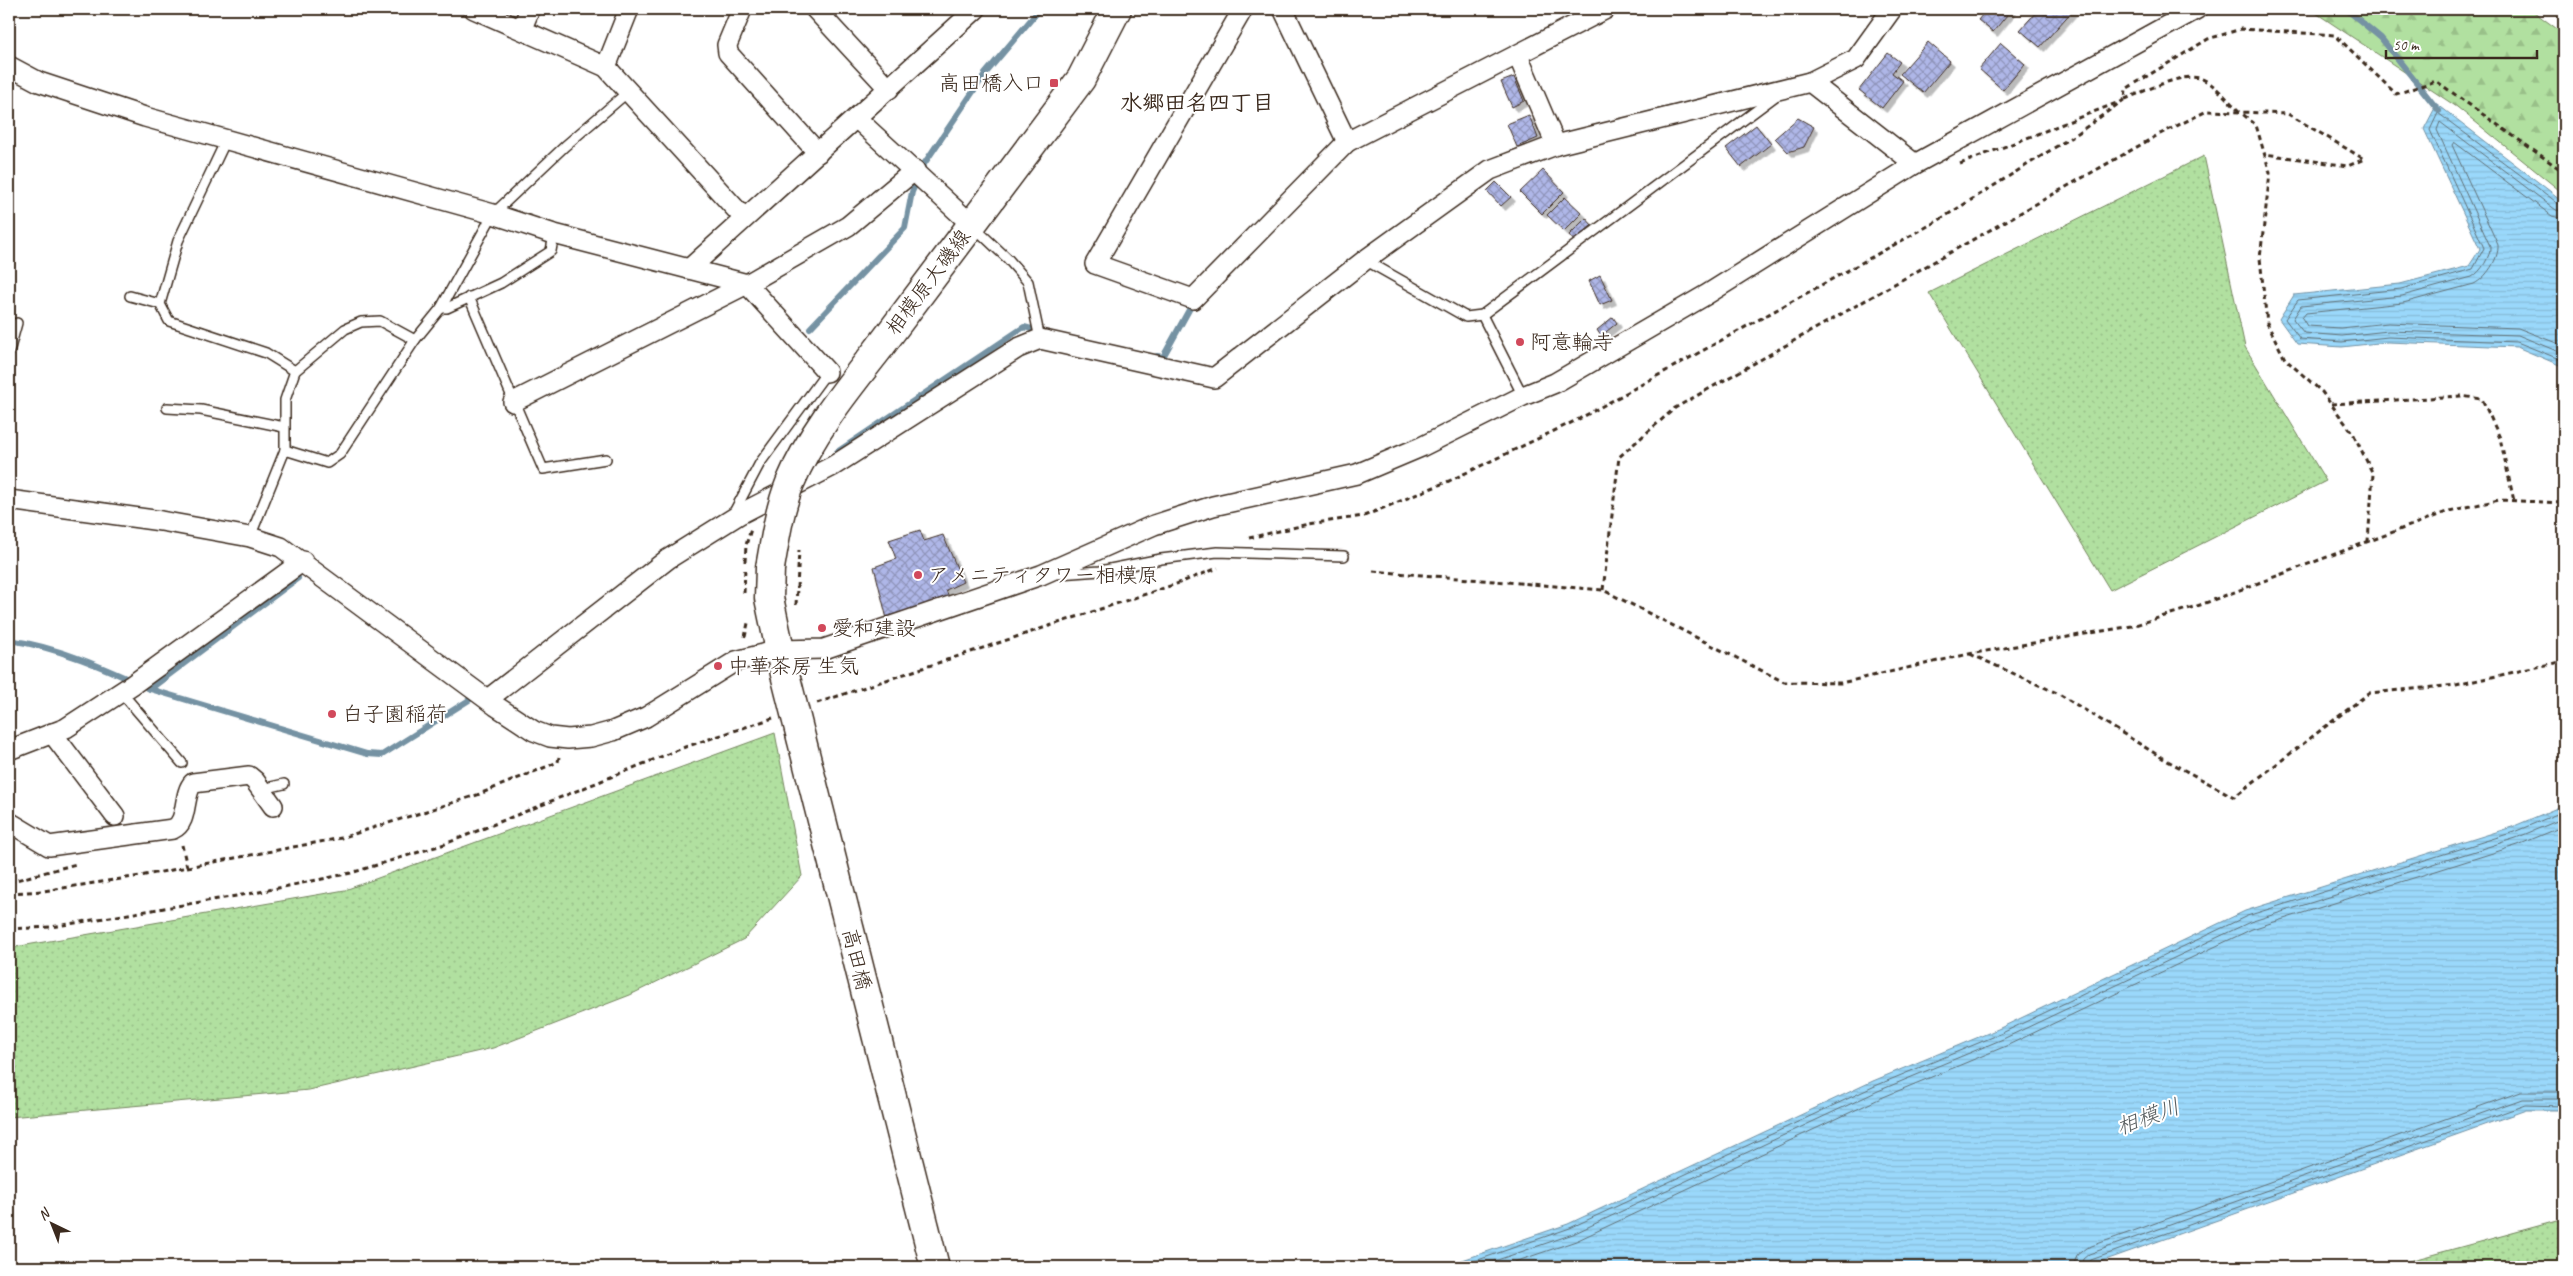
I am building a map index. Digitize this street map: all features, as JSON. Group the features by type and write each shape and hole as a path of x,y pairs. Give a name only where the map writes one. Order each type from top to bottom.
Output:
{"main road":[{"name":"相模原大磯線","path":"782,662 769,598 770,568 789,484 802,456 840,397 880,347 1081,79 1117,9"},
{"name":"高田橋","path":"782,662 935,1267"}],"street":[{"path":"474,9 522,28 606,67 630,91 744,218"},
{"path":"522,28 530,9"},
{"path":"606,67 629,9"},
{"path":"742,9 727,45 728,53 818,153"},
{"path":"816,9 889,89"},
{"path":"1243,9 1095,264 1193,299 1347,142 1518,56 1606,9"},
{"path":"1283,9 1347,142"},
{"path":"488,699 668,559 729,521 833,466 1018,348 1041,337 1214,378 1365,260 1490,170 1556,145 1810,82 1856,59 1892,9"},
{"path":"9,500 93,510 250,537 281,547 303,561 469,686 534,731 550,737 568,739 591,737 613,731 646,717 736,662 782,662 824,649 1041,575 1154,525 1213,506 1357,474 1421,447 1523,396 1555,383 1706,295 1915,164 2197,9"},
{"path":"690,269 744,218 889,89 967,12"},
{"path":"1518,56 1556,145"},
{"path":"9,66 39,82 145,117 227,138 493,214 554,234 747,284 827,372"},
{"path":"1810,82 1915,164"},
{"path":"856,118 915,170 971,224"},
{"path":"513,402 747,284 848,226 915,170"},
{"path":"9,750 66,728 133,684 303,561"},
{"path":"52,733 115,816"},
{"path":"9,822 49,846 178,827 190,786 196,782 249,776 262,789 273,806"}],"lane":[{"path":"1365,260 1466,317 1482,315 1786,89"},
{"path":"286,450 327,463 340,454 415,340 441,308 493,214 565,146 630,91"},
{"path":"227,138 178,241 160,304 169,321 266,353 295,371"},
{"path":"971,224 1008,259 1028,282 1041,337"},
{"path":"441,308 448,308 501,283 551,250 554,234"},
{"path":"130,296 160,304"},
{"path":"469,298 543,469 606,459"},
{"path":"1482,315 1523,396"},
{"path":"250,537 286,450 284,427 285,400 295,371 345,329 361,322 380,321 415,340"},
{"path":"9,352 17,323"},
{"path":"729,521 760,464 827,372"},
{"path":"168,408 201,410 284,427"},
{"path":"1041,575 1100,571 1161,559 1217,552 1344,556"},
{"path":"133,684 182,763"},
{"path":"262,789 284,784"}],"path":[{"path":"2125,100 2126,89 2208,39 2241,29 2335,35 2396,94 2434,82 2564,172"},
{"path":"1950,167 2183,78 2200,78 2212,86 2256,126 2270,173 2260,258 2267,323 2285,359 2322,392 2354,435 2373,474 2368,541"},
{"path":"808,706 1179,583 1220,567 1217,552 1231,542 1309,524 1364,516 1449,480 1579,419 1939,220 2070,138 2125,100"},
{"path":"1603,590 1619,457 1675,408 2158,135 2207,111 2288,114 2364,159 2348,166 2265,154"},
{"path":"2330,404 2461,396 2482,399 2500,438 2514,501"},
{"path":"1373,571 1603,590 1784,682 1841,683 1969,654 2132,626 2200,605 2449,511 2500,500 2564,503"},
{"path":"796,612 800,542"},
{"path":"745,637 749,626"},
{"path":"1969,654 2059,694 2164,759 2234,797 2368,693 2456,686 2564,661"},
{"path":"9,929 50,927 254,893 351,873 454,840 685,747 780,716"},
{"path":"9,893 43,891 131,877 341,838 476,795 558,762"}],"green space":[{"path":"2310,9 2530,9 2564,34 2564,194 2457,107"},
{"path":"2204,156 2245,347 2326,481 2110,590 1929,293"},
{"path":"775,733 802,876 744,939 630,995 493,1048 309,1090 9,1117 9,948 345,890"},
{"path":"2564,1219 2564,1267 2387,1267"}],"water":[{"path":"2437,104 2564,202 2564,367 2517,347 2387,342 2342,347 2297,344 2279,319 2294,295 2400,284 2469,266 2480,249 2424,129"},
{"name":"相模川","path":"2564,805 2564,1110 2526,1110 2086,1267 1442,1267 1568,1224 1873,1081 1998,1029 2245,911 2512,827"}],"building":[{"path":"1987,9 2012,9 1993,32 1978,20"},
{"path":"2039,9 2074,9 2040,47 2020,30"},
{"path":"1928,42 1950,61 1923,93 1900,74"},
{"path":"2001,43 2025,64 2003,90 1979,69"},
{"path":"1888,53 1900,62 1892,73 1903,81 1882,108 1859,90"},
{"path":"1514,77 1524,101 1512,107 1501,82"},
{"path":"1529,115 1538,138 1517,147 1507,124"},
{"path":"1798,118 1814,127 1804,147 1788,152 1775,138"},
{"path":"1756,125 1771,144 1741,167 1726,148"},
{"path":"1543,170 1564,192 1542,214 1520,192"},
{"path":"1496,182 1511,197 1501,206 1487,191"},
{"path":"1565,197 1582,213 1564,231 1547,215"},
{"path":"1586,218 1592,225 1574,241 1569,235"},
{"path":"1600,275 1612,300 1600,305 1589,281"},
{"path":"1613,317 1617,323 1601,336 1597,330"},
{"name":"アメニティタワー相模原","path":"920,530 924,541 943,535 963,582 946,590 951,602 887,619 874,567 896,559 889,540"}],"waterway":[{"path":"810,328 905,228 912,192 924,164 985,74 1040,9"},
{"path":"2346,9 2381,38 2439,111"},
{"path":"1157,356 1163,357 1190,308"},
{"path":"837,452 1024,327 1040,331"},
{"path":"150,689 298,578"},
{"path":"9,640 63,653 99,666 150,689 367,754 382,755 477,695"}],"place":[{"name":"高田橋入口","path":"1054,83"},
{"name":"阿意輪寺","path":"1520,342"},
{"name":"アメニティタワー相模原","path":"918,575"},
{"name":"愛和建設","path":"822,628"},
{"name":"中華茶房 生気","path":"718,666"},
{"name":"白子園稲荷","path":"332,714"}],"district":[{"name":"水郷田名四丁目","path":"1197,103"}]}
